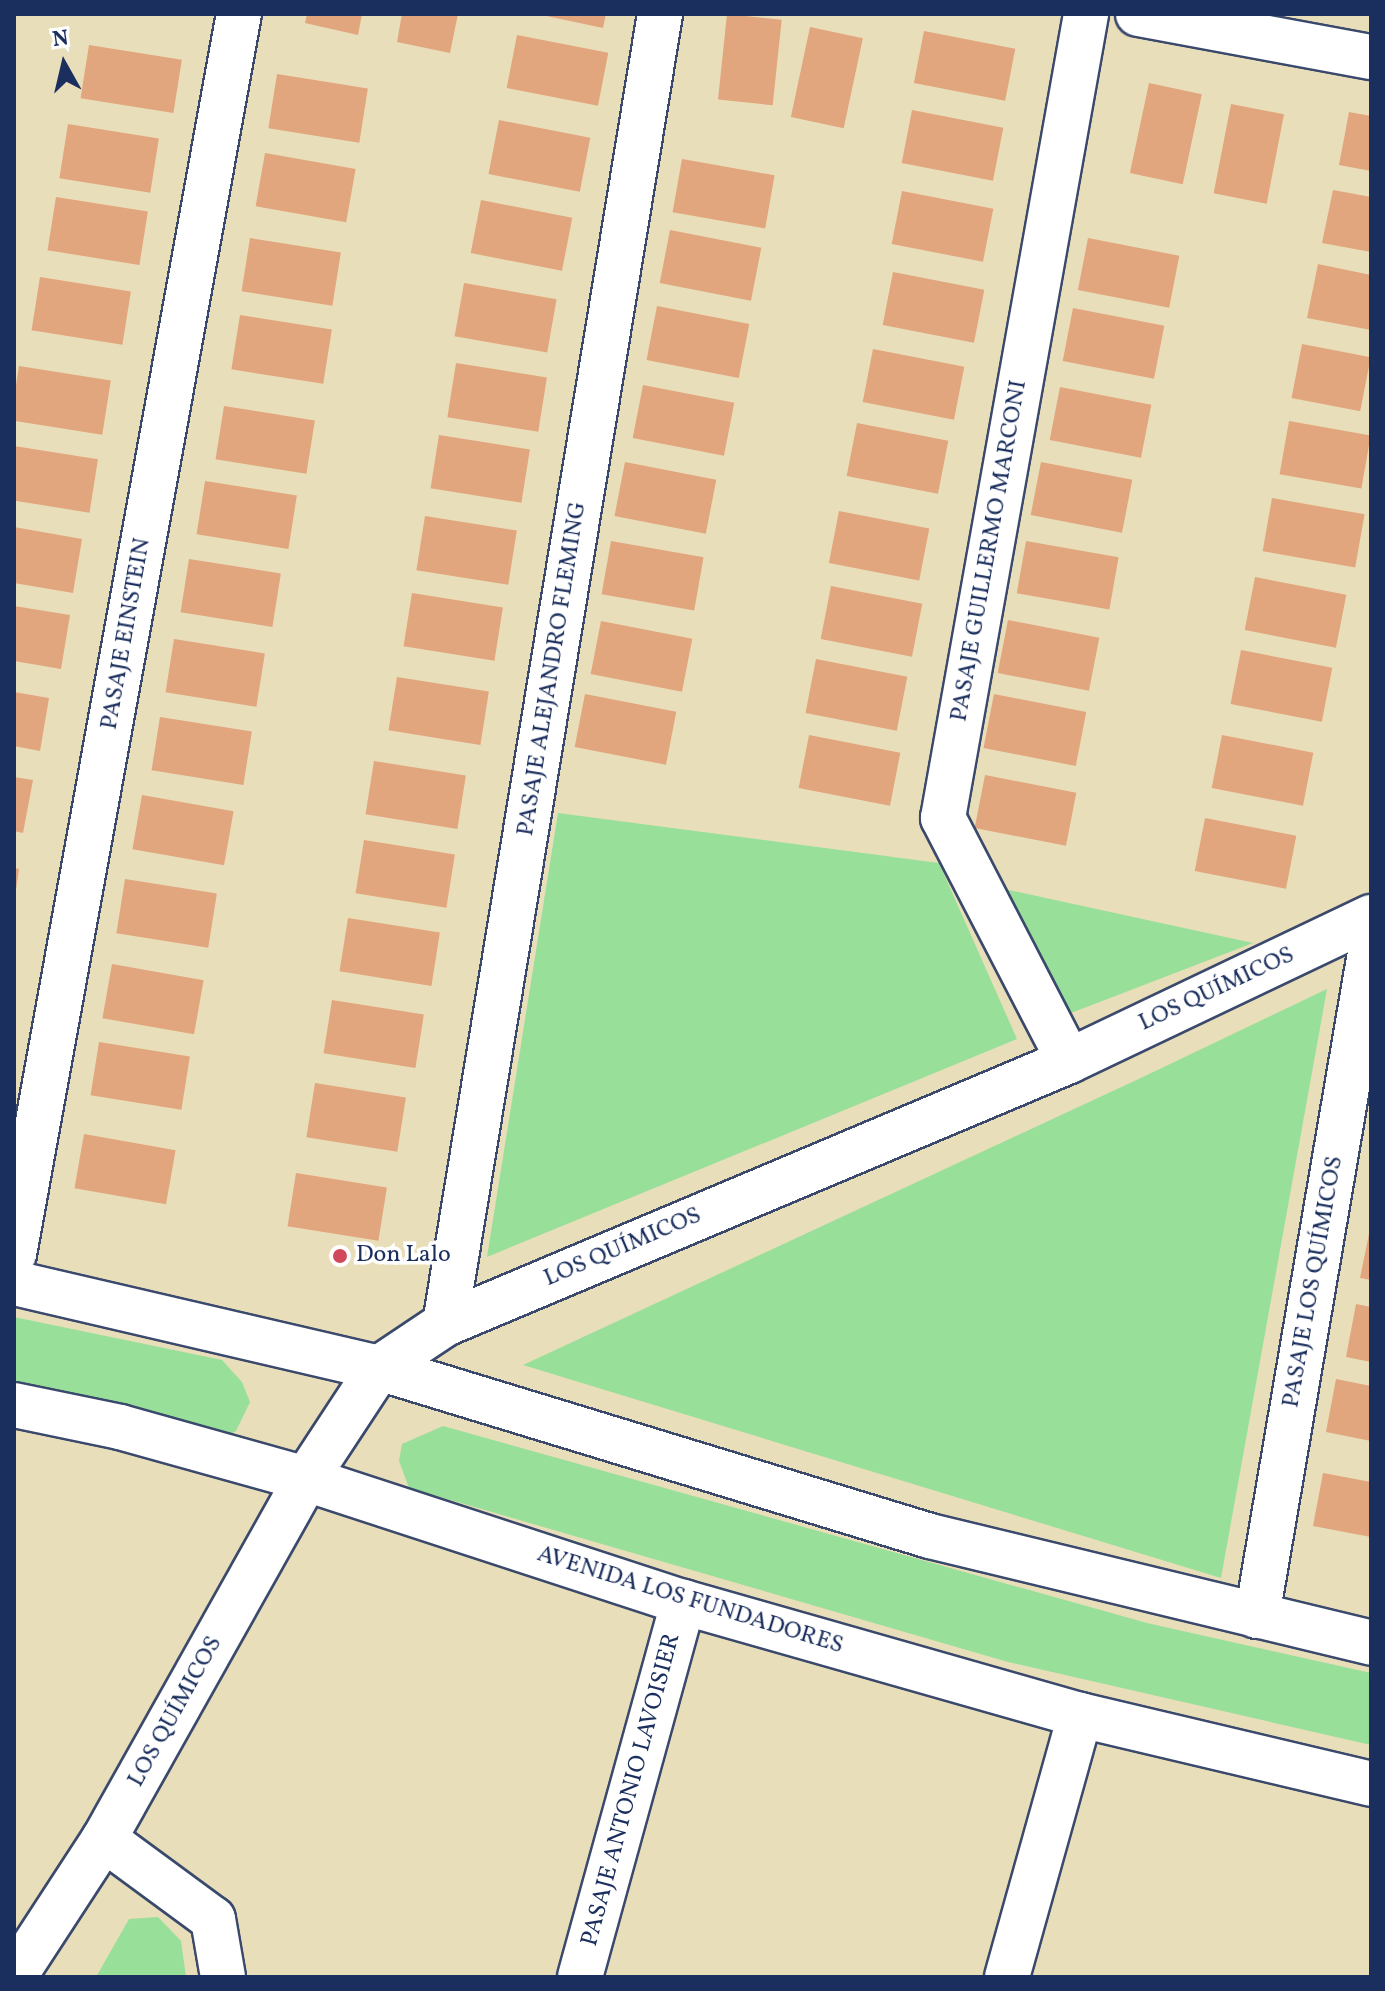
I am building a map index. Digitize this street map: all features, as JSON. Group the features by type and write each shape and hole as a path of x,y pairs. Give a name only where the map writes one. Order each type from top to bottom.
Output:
{"street":[{"name":"PASAJE EINSTEIN","path":"14,1254 239,14"},
{"name":"PASAJE ALEJANDRO FLEMING","path":"445,1324 660,14"},
{"name":"PASAJE GUILLERMO MARCONI","path":"1069,1061 943,818 1086,14"},
{"path":"1138,14 1371,57"},
{"name":"LOS QUÍMICOS","path":"14,1977 32,1916 104,1839 306,1479 379,1368 445,1324 1069,1061 1371,917"},
{"name":"PASAJE LOS QUÍMICOS","path":"1257,1616 1371,947"},
{"path":"14,1283 379,1368 930,1536 1371,1643"},
{"name":"AVENIDA LOS FUNDADORES","path":"14,1405 120,1427 306,1479 683,1602 1080,1715 1371,1784"},
{"name":"PASAJE ANTONIO LAVOISIER","path":"580,1977 683,1602"},
{"path":"1007,1977 1080,1715"},
{"path":"104,1839 213,1919 223,1977"}],"green space":[{"path":"558,813 939,863 1017,1039 487,1257"},
{"path":"1004,889 1253,943 1071,1013"},
{"path":"1327,989 1221,1578 523,1365 1145,1076"},
{"path":"14,1317 222,1360 242,1382 250,1402 236,1431 213,1444 14,1392"},
{"path":"443,1426 1147,1623 1371,1673 1371,1745 1008,1662 409,1488 399,1461 402,1444"},
{"path":"158,1917 181,1941 186,1977 96,1977 129,1919"}],"building":[{"path":"307,14 362,14 358,35 305,23"},
{"path":"402,14 458,14 450,53 397,42"},
{"path":"537,14 606,14 603,28"},
{"path":"727,14 782,20 773,105 718,100"},
{"path":"810,27 863,38 844,128 791,117"},
{"path":"924,31 1015,49 1005,101 914,83"},
{"path":"517,35 608,53 598,106 507,88"},
{"path":"89,45 182,60 173,113 81,98"},
{"path":"277,74 368,88 359,143 268,128"},
{"path":"1149,83 1202,94 1183,184 1130,173"},
{"path":"1231,104 1284,114 1267,204 1214,193"},
{"path":"912,110 1003,128 993,181 902,163"},
{"path":"1349,112 1371,116 1371,171 1339,165"},
{"path":"499,120 590,138 580,192 489,174"},
{"path":"68,124 159,138 150,193 59,178"},
{"path":"265,153 356,169 346,222 256,206"},
{"path":"682,159 775,175 765,229 673,212"},
{"path":"1333,190 1371,197 1371,252 1322,243"},
{"path":"902,191 993,209 983,262 892,244"},
{"path":"56,197 148,212 139,265 48,250"},
{"path":"481,200 572,218 562,271 471,253"},
{"path":"670,230 761,248 751,301 660,283"},
{"path":"250,238 341,252 332,306 242,291"},
{"path":"1088,238 1179,256 1169,308 1078,290"},
{"path":"1318,264 1371,275 1371,330 1307,318"},
{"path":"893,272 984,290 974,343 883,325"},
{"path":"40,277 131,291 122,345 32,330"},
{"path":"464,283 557,299 547,353 455,336"},
{"path":"657,306 749,324 739,378 647,360"},
{"path":"1073,308 1164,326 1154,379 1063,361"},
{"path":"240,315 332,330 323,384 231,369"},
{"path":"1302,344 1371,357 1360,411 1292,398"},
{"path":"873,349 964,367 954,420 863,402"},
{"path":"456,363 547,377 538,432 447,417"},
{"path":"19,366 111,381 102,435 14,421"},
{"path":"643,385 734,403 724,456 633,438"},
{"path":"1060,387 1151,405 1141,458 1050,440"},
{"path":"224,406 315,420 306,474 216,459"},
{"path":"1289,421 1371,435 1361,489 1280,474"},
{"path":"857,423 948,441 938,494 847,476"},
{"path":"439,435 530,449 521,503 431,488"},
{"path":"14,446 98,459 90,513 14,501"},
{"path":"625,462 716,480 706,534 615,516"},
{"path":"1041,462 1132,480 1122,533 1031,515"},
{"path":"205,481 297,496 288,549 197,534"},
{"path":"1272,498 1365,514 1355,568 1263,551"},
{"path":"839,511 929,529 919,581 829,563"},
{"path":"425,516 517,531 508,585 416,570"},
{"path":"14,527 82,539 73,593 14,583"},
{"path":"611,541 704,557 694,611 602,594"},
{"path":"1026,541 1119,557 1109,610 1017,593"},
{"path":"189,559 281,574 272,627 181,612"},
{"path":"1255,577 1346,595 1336,648 1245,630"},
{"path":"831,586 922,604 912,657 821,639"},
{"path":"412,593 503,607 494,661 404,646"},
{"path":"14,606 70,615 61,669 14,661"},
{"path":"1008,620 1099,638 1089,691 998,673"},
{"path":"601,621 692,639 682,692 591,674"},
{"path":"174,639 265,653 256,707 166,692"},
{"path":"1241,650 1332,668 1322,722 1231,704"},
{"path":"816,659 907,677 897,731 806,713"},
{"path":"397,677 489,692 480,745 389,730"},
{"path":"14,692 49,698 40,751 14,746"},
{"path":"585,694 676,712 666,765 575,747"},
{"path":"994,694 1086,712 1076,766 984,748"},
{"path":"160,717 252,732 243,785 152,770"},
{"path":"809,735 900,753 890,806 799,788"},
{"path":"1222,735 1313,753 1303,806 1212,788"},
{"path":"374,761 466,776 457,829 366,814"},
{"path":"985,775 1076,793 1066,846 975,828"},
{"path":"14,777 33,780 23,833 14,831"},
{"path":"142,795 234,811 224,865 132,849"},
{"path":"1205,818 1296,836 1286,889 1195,871"},
{"path":"364,840 455,854 446,908 356,893"},
{"path":"14,868 19,869 16,890 14,890"},
{"path":"125,879 217,894 208,948 116,933"},
{"path":"348,918 440,933 431,986 340,971"},
{"path":"112,964 204,980 194,1034 102,1018"},
{"path":"332,1000 424,1015 415,1068 324,1053"},
{"path":"99,1042 190,1056 181,1110 91,1095"},
{"path":"315,1083 406,1097 397,1152 306,1137"},
{"path":"84,1134 176,1150 166,1204 74,1188"},
{"path":"296,1173 387,1187 378,1241 288,1226"},
{"path":"1371,1224 1371,1280 1360,1278"},
{"path":"1356,1304 1371,1307 1371,1362 1346,1357"},
{"path":"1336,1379 1371,1386 1371,1441 1326,1432"},
{"path":"1323,1473 1371,1482 1371,1537 1313,1526"}],"place":[{"name":"Don Lalo","path":"340,1256"}]}
